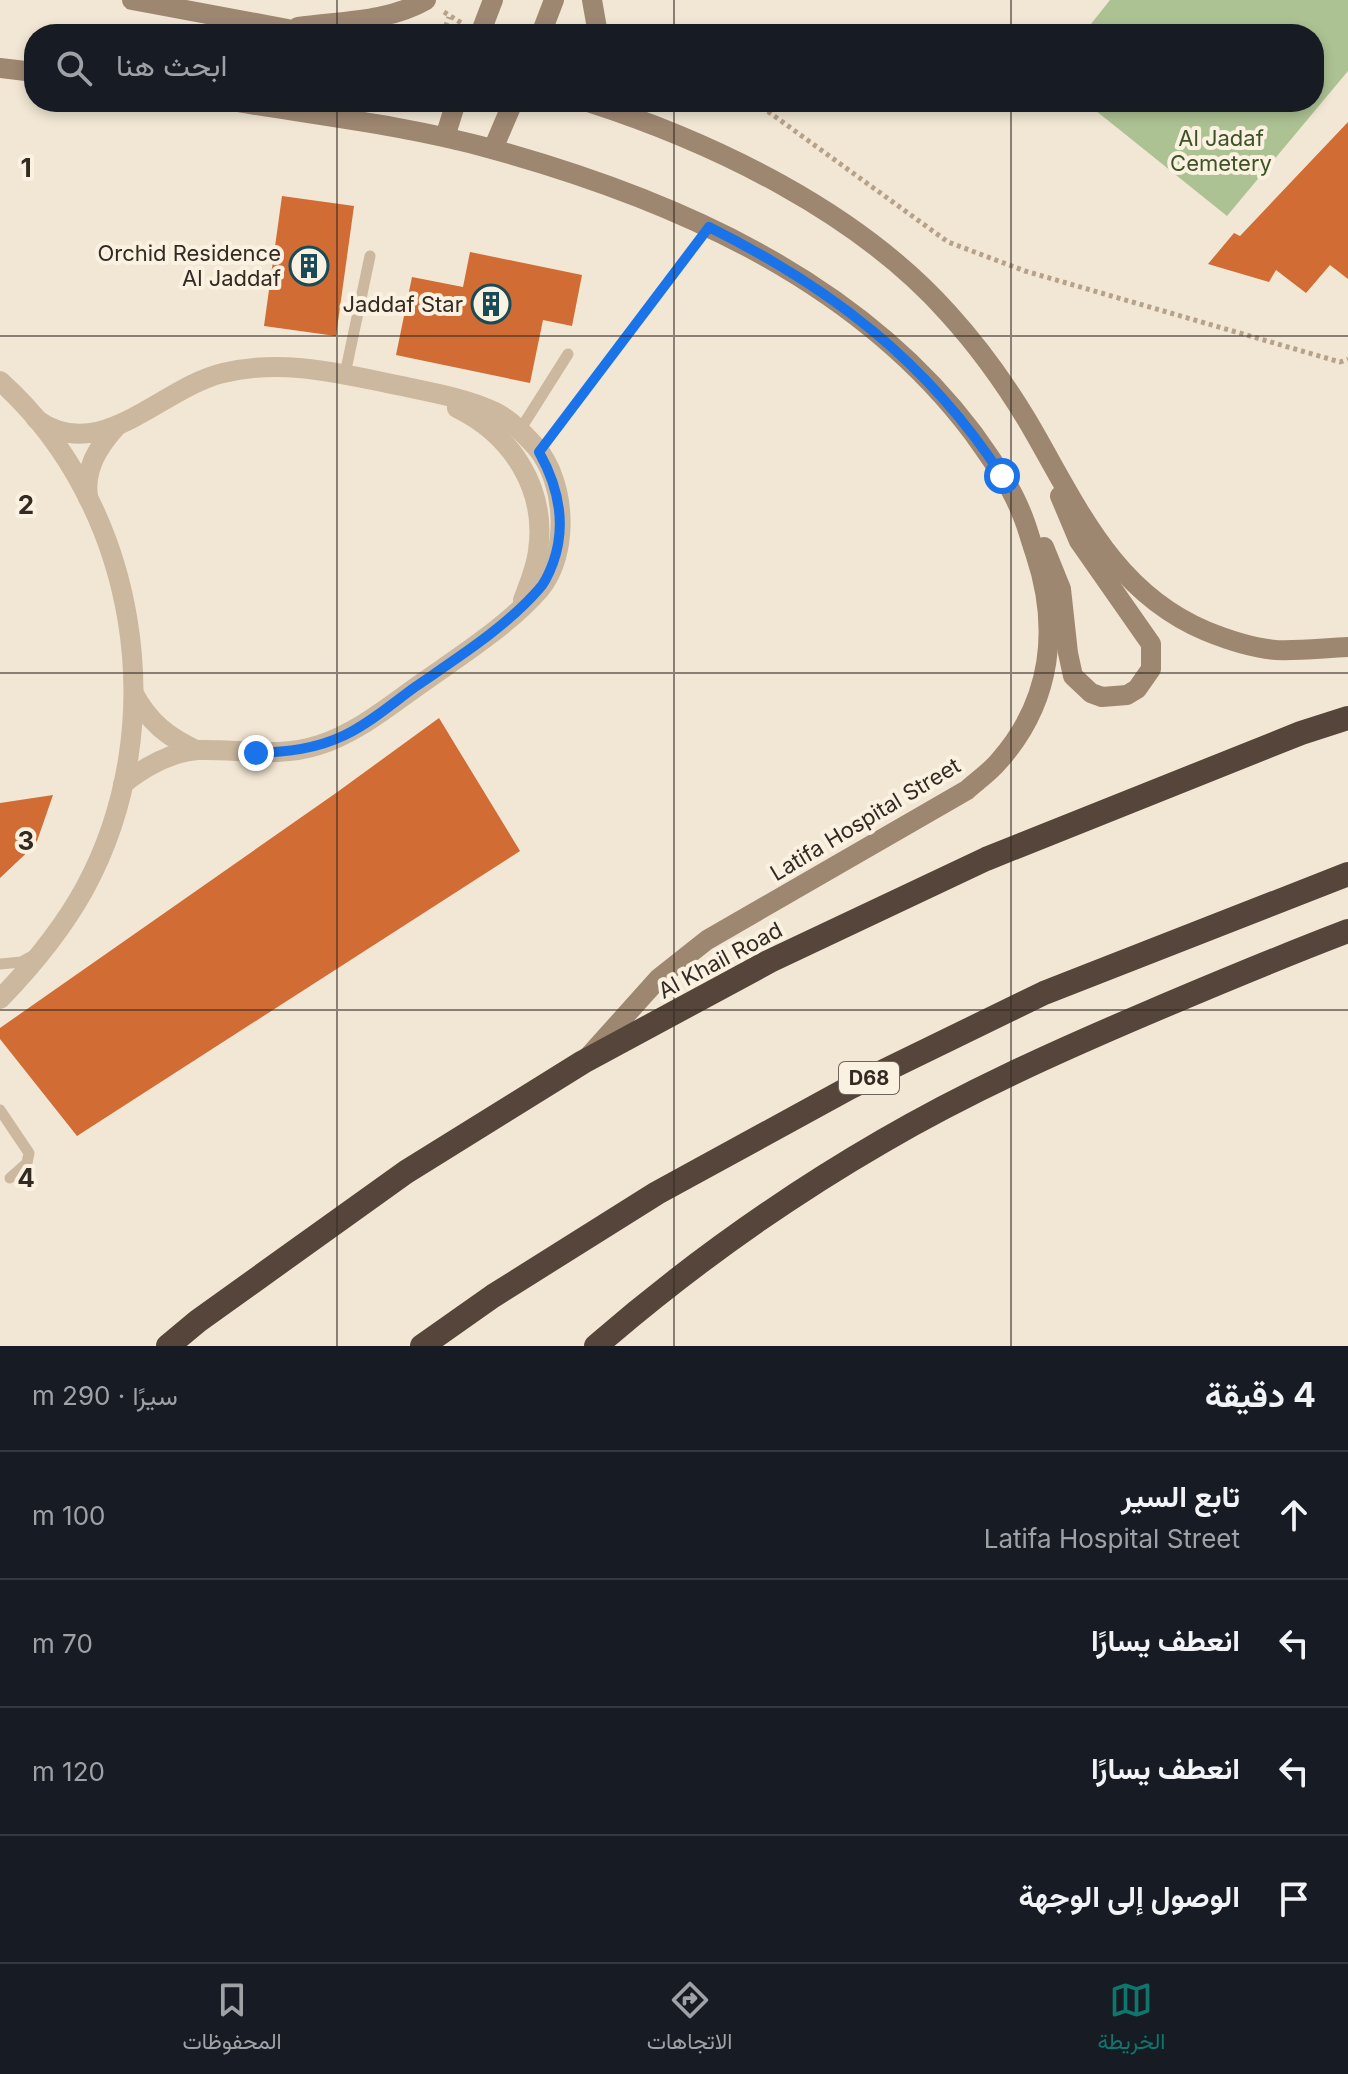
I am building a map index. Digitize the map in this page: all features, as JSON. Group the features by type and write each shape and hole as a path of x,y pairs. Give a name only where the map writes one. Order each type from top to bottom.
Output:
{"highway":[{"name":"Al Khail Road","path":"168,1346 198,1321 406,1172 583,1062 770,961 986,859 1301,733 1348,718"},
{"name":"D68","path":"422,1346 493,1296 657,1193 849,1088 1044,993 1348,874"},
{"path":"596,1346 755,1222 858,1156 934,1113 1078,1042 1215,983 1348,931"}],"main road":[{"path":"132,0 259,24"},
{"path":"484,24 493,0"},
{"path":"545,24 554,0"},
{"path":"592,0 596,24"},
{"path":"326,24 375,18 433,4"},
{"path":"0,67 24,65"},
{"path":"0,67 24,71"},
{"name":"Latifa Hospital Street","path":"296,112 445,137 493,149 630,193 709,227 803,279 855,316 904,357 957,413 981,444 1021,510 1040,567 1049,608 1049,650 1040,691 1029,716 998,762 967,790 707,940 659,978 583,1062"},
{"path":"445,137 453,112"},
{"path":"493,149 509,112"},
{"path":"619,112 711,150 781,186 848,224 901,265 948,312 990,364 1115,566 1153,602 1188,624 1230,641 1275,650 1348,647"},
{"path":"635,112 640,119"},
{"path":"1021,510 1046,551 1061,589 1073,676 1091,693 1102,697 1115,698 1137,689 1151,669 1151,644 1110,589 1071,527 1060,495 1059,479"}],"street":[{"path":"36,419 49,429 74,434 99,432 116,427 186,386 221,373 257,366 293,366 345,374 470,402 497,414 520,430 539,452 553,477 559,505 560,534 554,562 541,587 458,658 346,734 317,746 287,752 196,750 156,763 123,784"},
{"path":"0,381 56,444 88,498 111,552 126,608 134,694 129,755 123,784 114,819 85,887 46,948 0,999"},
{"path":"421,390 490,428 510,448 525,471 535,497 539,525 538,553 521,606"},
{"path":"88,498 86,484 90,468 100,446 116,427"},
{"path":"134,694 144,713 159,728 176,741 196,750"}],"lane":[{"path":"345,374 370,256"},
{"path":"520,430 568,354"},
{"path":"0,964 21,962 46,948"},
{"path":"0,1110 29,1153 27,1163 10,1178"}],"path":[{"path":"433,4 463,24"},
{"path":"447,24 449,17"},
{"path":"769,112 948,242 1025,271 1136,304 1340,362 1348,359"},
{"path":"539,452 709,227"}],"green space":[{"name":"Al Jadaf Cemetery","path":"1110,0 1348,0 1348,71 1324,100 1324,24 1091,24"},
{"name":"Al Jadaf Cemetery","path":"1097,112 1314,112 1227,216"}],"building":[{"path":"1348,122 1348,279 1330,265 1306,293 1276,270 1269,282 1208,264 1234,233 1240,236"},
{"name":"Orchid Residence Al Jaddaf","path":"282,196 354,206 336,336 264,326"},
{"name":"Jaddaf Star","path":"470,252 582,275 572,326 543,320 530,383 396,355 412,277 463,287"},
{"path":"439,718 520,851 77,1136 0,1039 0,1028"},
{"path":"53,795 36,844 0,878 0,803"}],"place":[{"name":"Orchid Residence Al Jaddaf","path":"309,266"},
{"name":"Jaddaf Star","path":"491,304"}],"route":[{"path":"256,753 287,752 317,746 346,734 458,658 505,621 541,587 554,562 560,534 559,505 553,477 539,452 709,227 803,279 855,316 904,357 957,413 1002,476"}]}
